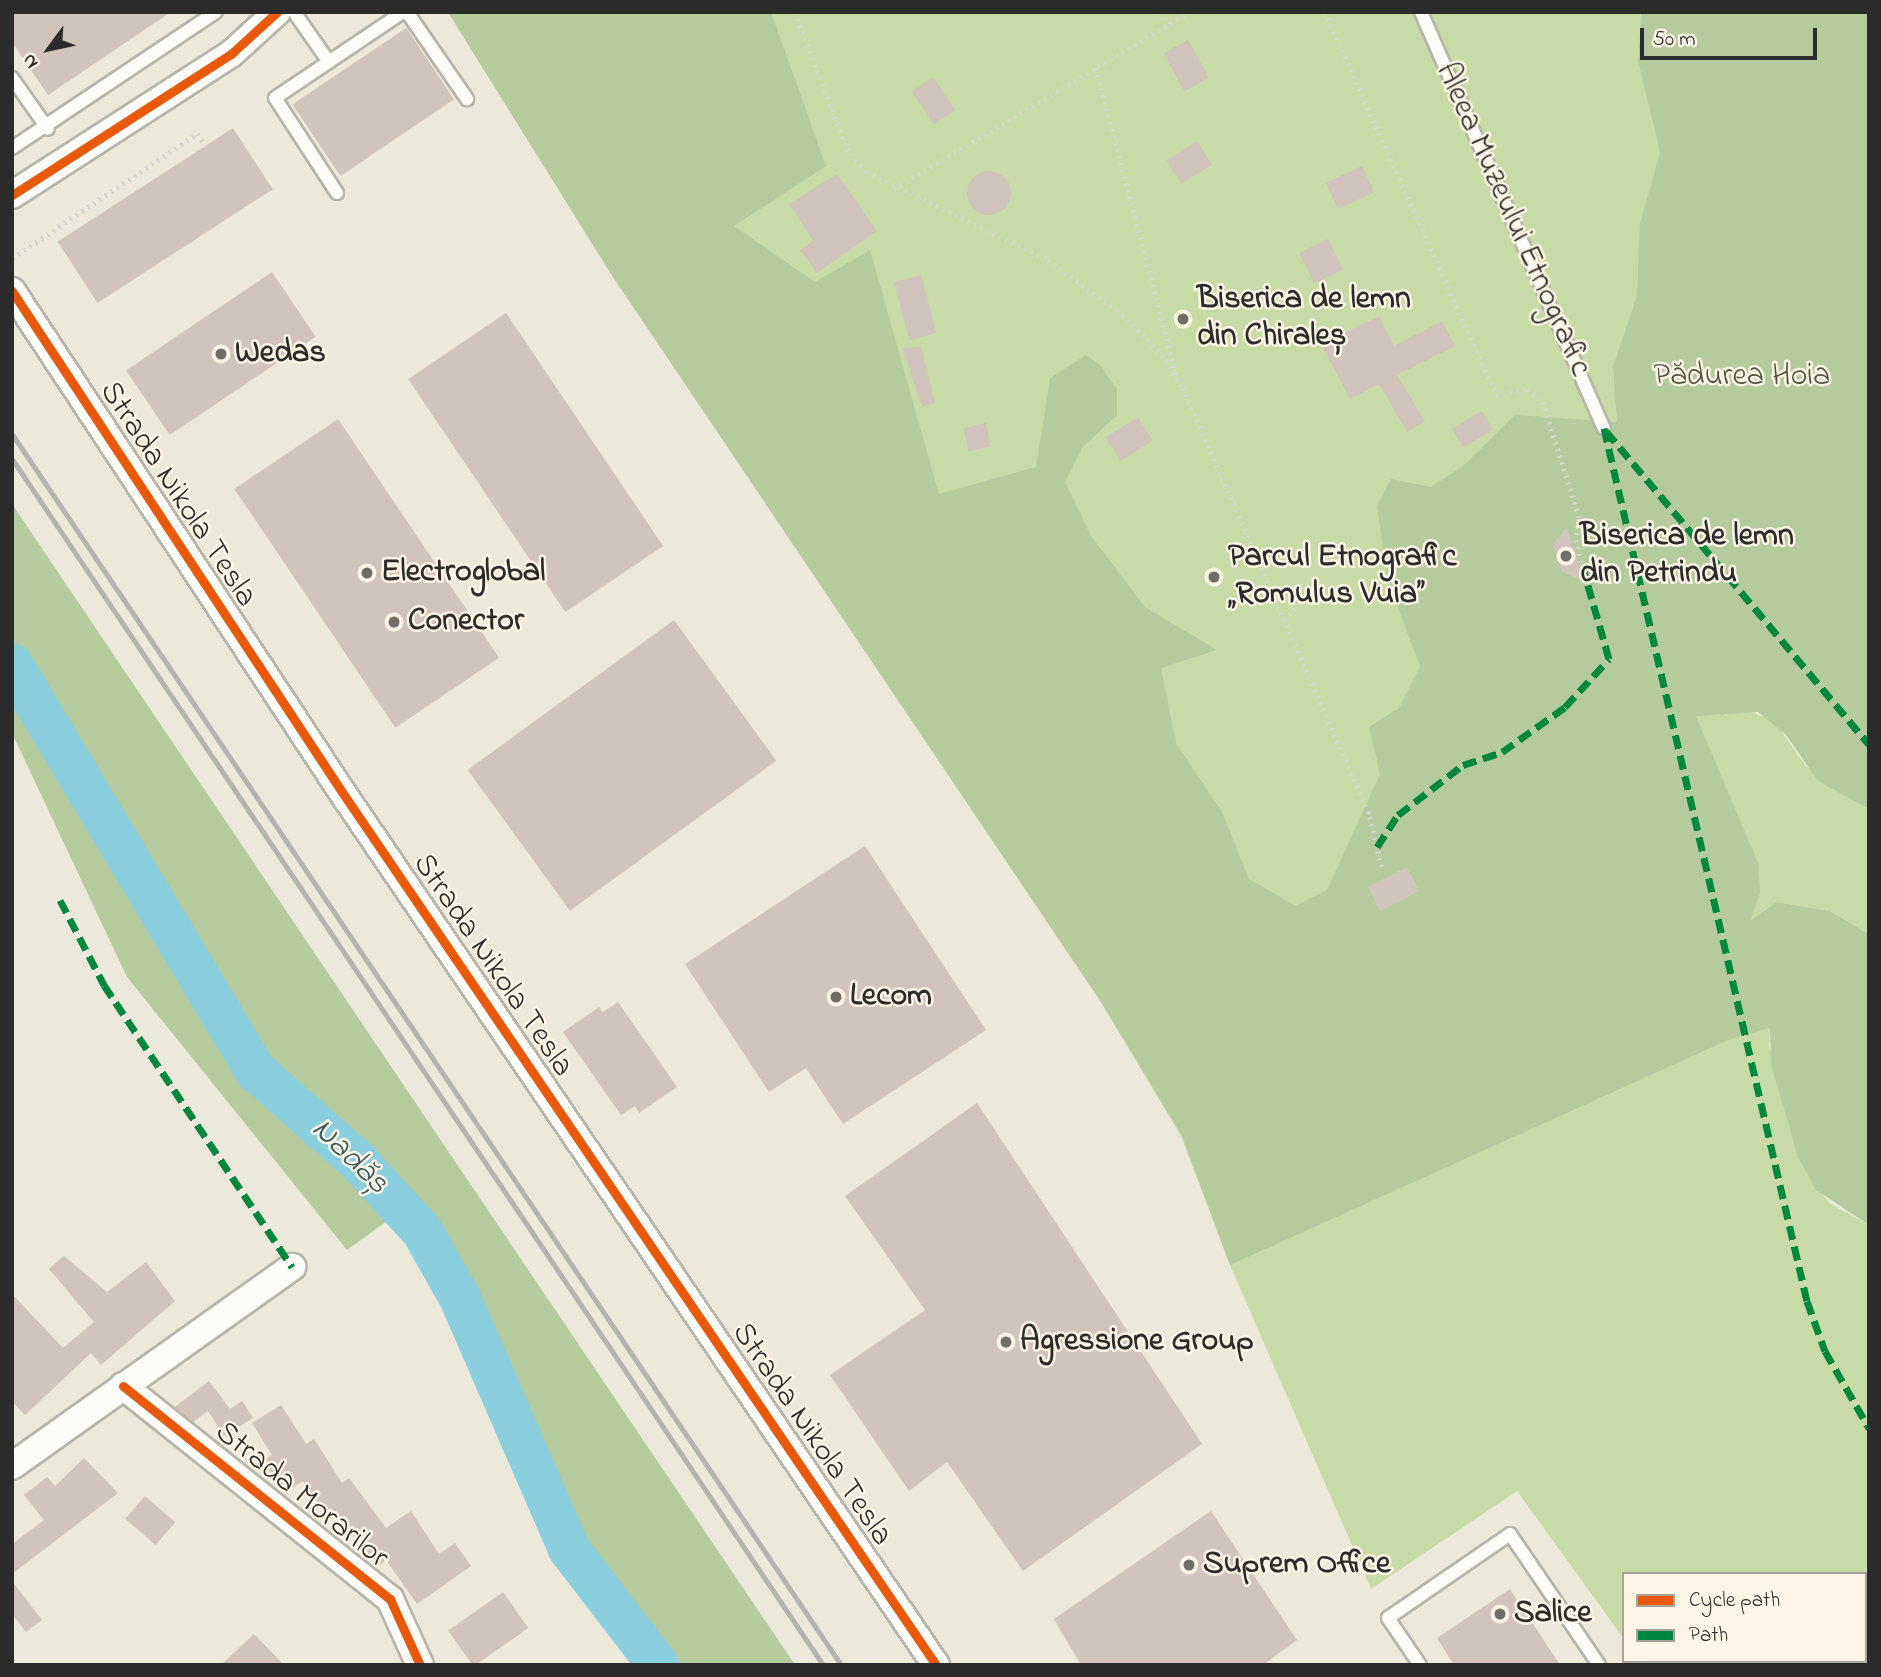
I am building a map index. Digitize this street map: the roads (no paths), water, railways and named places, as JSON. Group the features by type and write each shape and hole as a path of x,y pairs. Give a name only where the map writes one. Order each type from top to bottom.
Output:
{"street":[{"path":"12,195 231,54 277,12"},
{"name":"Strada Nikola Tesla","path":"12,291 342,792 936,1665"},
{"path":"12,1466 292,1267"},
{"name":"Strada Morarilor","path":"124,1386 390,1599 420,1665"}],"lane":[{"path":"294,12 329,62"},
{"path":"337,193 275,98 405,12 467,99"},
{"name":"Aleea Muzeului Etnografic","path":"1421,12 1604,428"},
{"path":"12,148 47,129 214,13"},
{"path":"12,78 47,129"},
{"path":"1420,1665 1388,1618 1510,1534 1599,1665"}],"waterway":[{"name":"Nadăș","path":"12,664 256,1071 358,1161 422,1231 460,1298 569,1549 658,1665"}],"railway":[{"path":"12,434 841,1665"},
{"path":"12,459 823,1665"}],"place":[{"name":"Biserica de lemn din Chiraleș","path":"1183,319"},
{"name":"Wedas","path":"221,354"},
{"name":"Biserica de lemn din Petrindu","path":"1566,556"},
{"name":"Electroglobal","path":"367,573"},
{"name":"Parcul Etnografic „Romulus Vuia”","path":"1214,577"},
{"name":"Conector","path":"394,622"},
{"name":"Lecom","path":"836,997"},
{"name":"Agressione Group","path":"1006,1342"},
{"name":"Suprem Office","path":"1189,1565"},
{"name":"Salice","path":"1500,1614"}],"park label":[{"name":"Pădurea Hoia","path":"1742,377"}]}
